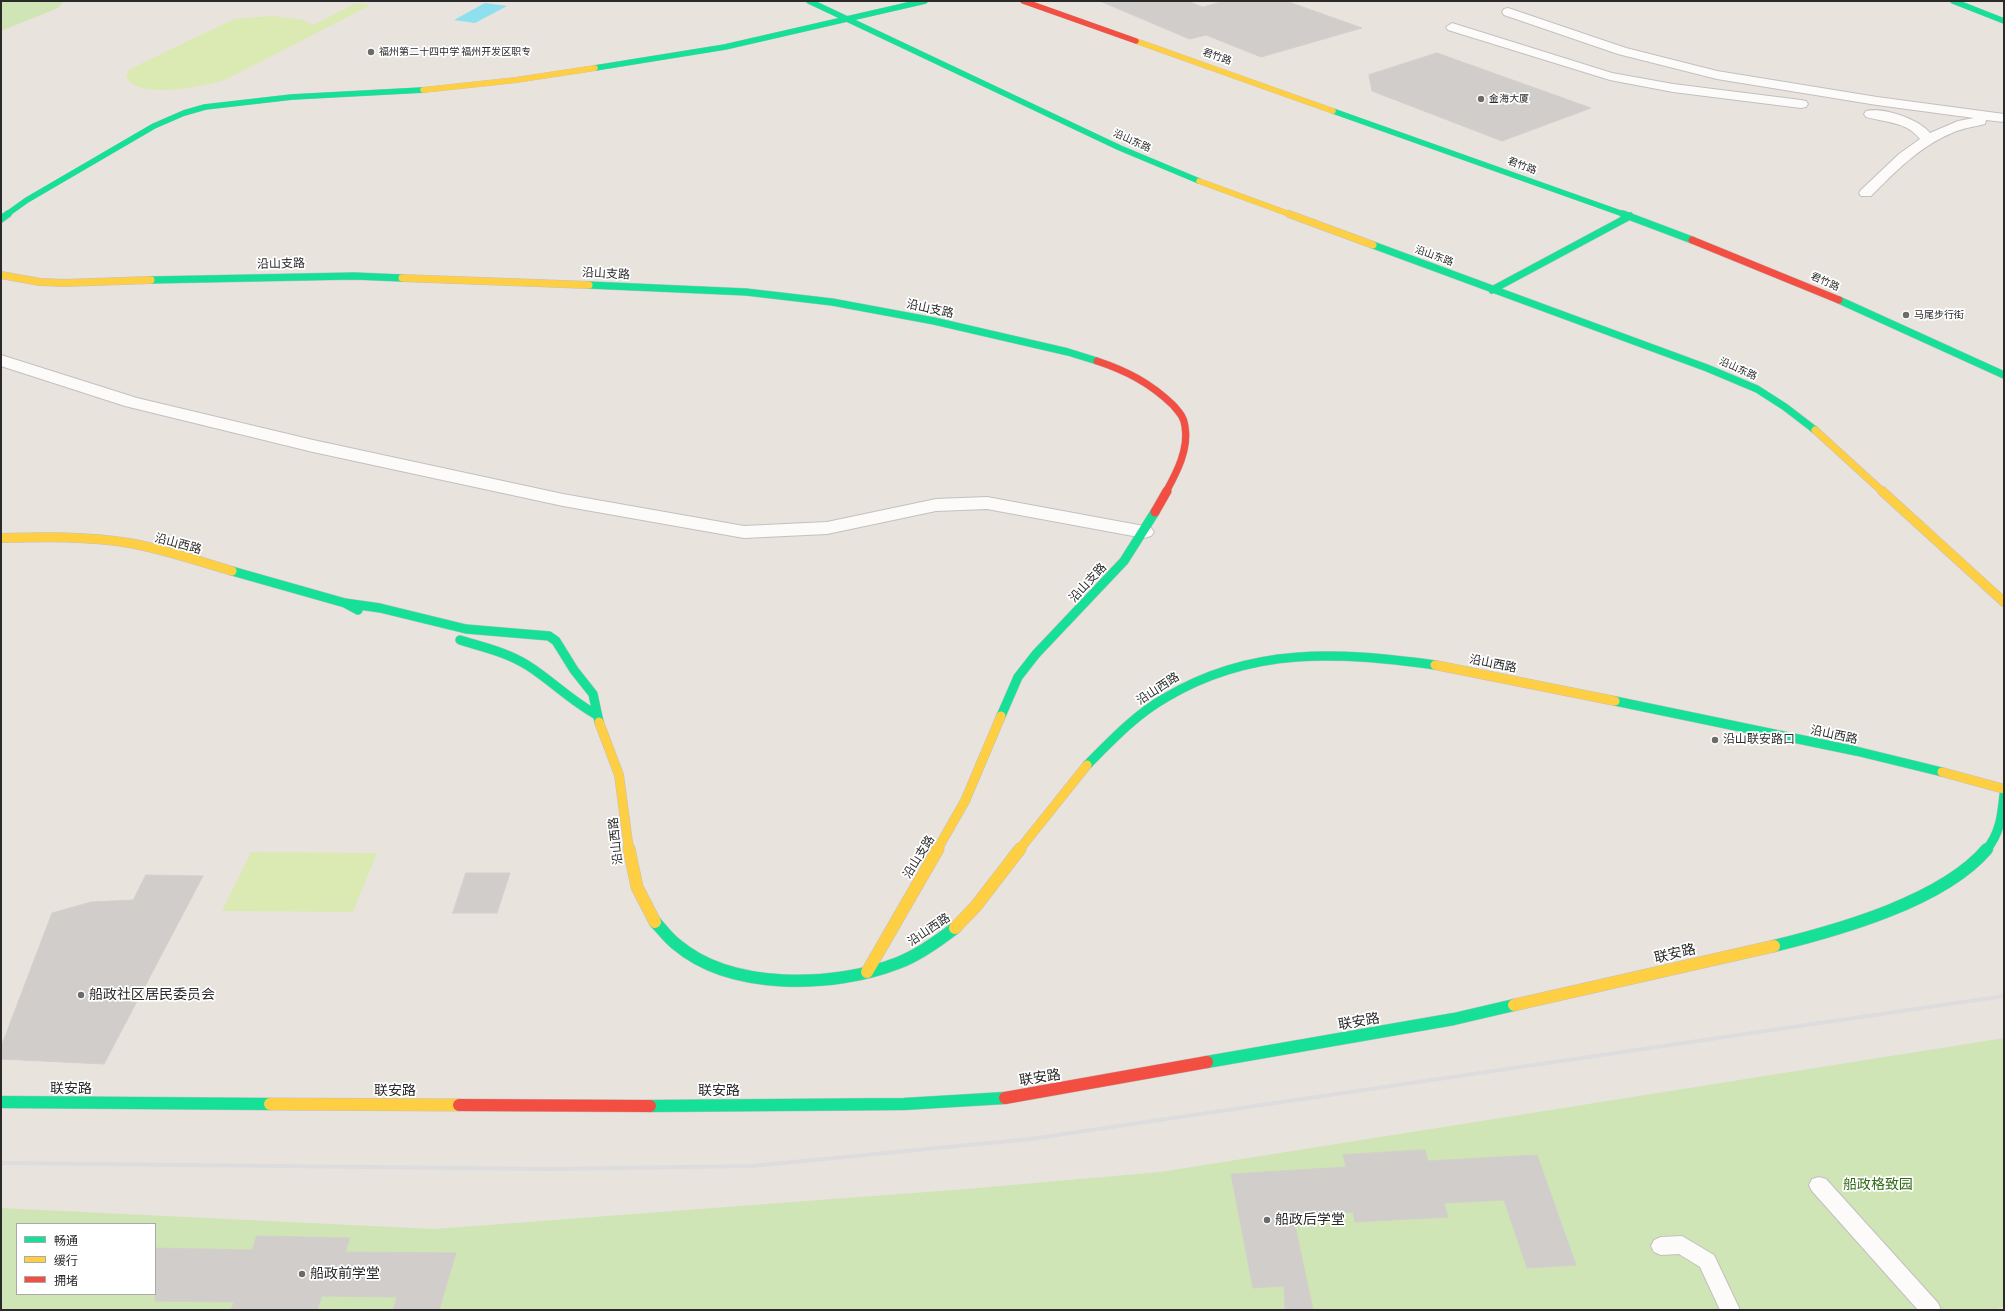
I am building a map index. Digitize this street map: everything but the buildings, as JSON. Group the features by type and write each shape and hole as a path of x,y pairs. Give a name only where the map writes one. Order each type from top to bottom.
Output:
{"street":[{"name":"沿山东路","path":"809,1 1158,165 1211,186 1747,384 1770,397 1820,434 2004,602"},
{"path":"1,219 27,200 148,129 184,113 205,107 292,97 423,90 482,84 696,53 848,20 925,1"},
{"name":"君竹路","path":"1023,1 1630,216 1805,285 2004,375"},
{"path":"1953,1 2004,21"},
{"path":"1508,12 1622,51 1717,75 1877,101 2004,118"},
{"path":"1452,27 1610,76 1673,88 1812,105"},
{"path":"1539,34 1563,31"},
{"path":"1515,47 1527,39"},
{"path":"1857,112 1891,117 1908,123 1921,131 1928,140"},
{"path":"1866,193 1904,156 1947,129 1966,123 2004,118"},
{"path":"1492,290 1630,216"},
{"name":"沿山支路","path":"1,274 40,282 64,283 354,276 734,291 798,296 845,303 1054,348 1107,364 1130,374 1162,393 1182,416 1186,439 1183,455 1173,479 1132,552 1112,576 1036,654 1018,678 981,760 965,801 867,972"},
{"path":"1,360 131,402 313,446 563,500 744,532 827,528 936,505 987,503 1144,532"},
{"name":"沿山西路","path":"1,538 70,538 140,546 345,603 360,611 397,622"},
{"name":"沿山西路","path":"345,603 367,604 448,626 478,632 509,635 537,634 554,639 559,644 566,660 595,698 596,715 615,758 620,779 628,855 633,875 651,919 671,942 693,957 720,969 760,978 795,982 824,980 867,972 916,954 944,937 957,927 981,900 1058,799 1086,765 1117,734 1152,705 1184,685 1216,672 1269,660 1325,655 1350,655 1452,668 1887,758 2004,788"},
{"path":"510,657 509,648 513,643 537,634"},
{"path":"449,637 494,650 510,657 538,672 579,706 596,715"},
{"name":"联安路","path":"1,1102 677,1106 904,1104 1005,1098 1454,1019 1793,942 1867,919 1915,898 1954,877 1977,860 1992,843 2000,826 2004,795"}],"lane":[{"path":"1819,1184 1931,1310"},
{"path":"1661,1246 1682,1245 1707,1261 1730,1310"}],"green space":[{"path":"1,1 64,1 58,8 1,31"},
{"path":"356,3 371,5 227,79 189,88 158,90 144,88 133,84 126,77 129,70 134,67 234,19 273,16 304,20 313,25"},
{"path":"251,852 377,853 353,912 222,911"},
{"name":"船政格致园","path":"2004,1038 2004,1306 1995,1310 1,1310 1,1208 434,1229 966,1189 1160,1172"}],"water":[{"path":"485,3 507,6 475,23 454,20"}],"railway":[{"path":"1,1163 550,1169 752,1166 1030,1139 2004,996"}],"traffic: fast":[{"path":"809,1 1120,148 1199,181"},
{"path":"595,68 725,47 925,1"},
{"path":"1953,1 2004,21"},
{"path":"1,219 27,200 154,126 184,113 205,107 292,97 423,90"},
{"path":"1333,111 1692,240"},
{"path":"1492,290 1630,216"},
{"path":"1373,245 1707,368 1757,389 1785,407 1815,430"},
{"path":"151,280 354,276 402,278"},
{"path":"589,285 772,294 866,307 1068,352 1097,361"},
{"path":"1839,300 2004,375"},
{"path":"1001,716 1018,677 1036,654 1124,561 1144,532 1155,512"},
{"path":"232,571 345,603 358,610"},
{"path":"345,603 380,608 466,629 549,636 556,641 574,670 593,694 599,722"},
{"path":"460,640 494,650 519,660 536,671 578,704 597,715"},
{"path":"1087,765 1125,727 1164,698 1204,677 1245,664 1289,657 1335,655 1383,658 1435,665"},
{"path":"1615,701 1856,751 1942,772"},
{"path":"1774,946 1827,932 1893,908 1954,877 1977,860 1993,842 2002,813 2004,795"},
{"path":"655,922 676,944 702,961 731,972 764,979 797,981 830,979 861,974 890,966 924,950 955,928"},
{"path":"1207,1062 1454,1019 1514,1005"},
{"path":"650,1106 904,1104 1005,1098"},
{"path":"1,1102 270,1104"}],"traffic: slow":[{"path":"1136,41 1333,111"},
{"path":"423,90 516,80 595,68"},
{"path":"1199,181 1373,245"},
{"path":"1,275 40,282 64,283 151,280"},
{"path":"402,278 589,285"},
{"path":"1815,430 2004,602"},
{"path":"1,538 93,539 129,543 232,571"},
{"path":"1435,665 1615,701"},
{"path":"867,972 965,801 1001,716"},
{"path":"599,722 617,768 621,783 632,870 644,904 655,922"},
{"path":"955,928 976,906 1048,812 1087,765"},
{"path":"1942,772 2004,789"},
{"path":"1514,1005 1774,946"},
{"path":"270,1104 459,1105"}],"traffic: jam":[{"path":"1023,1 1136,41"},
{"path":"1692,240 1839,300"},
{"path":"1097,361 1118,368 1147,383 1164,397 1180,413 1184,420 1186,436 1183,455 1174,477 1155,512"},
{"path":"1005,1098 1207,1062"},
{"path":"459,1105 650,1106"}],"place":[{"name":"福州第二十四中学 福州开发区职专","path":"371,52"},
{"name":"金海大厦","path":"1481,99"},
{"name":"马尾步行街","path":"1906,315"},
{"name":"沿山联安路口","path":"1715,740"},
{"name":"船政社区居民委员会","path":"81,995"},
{"name":"船政后学堂","path":"1267,1220"},
{"name":"船政前学堂","path":"302,1274"}]}
